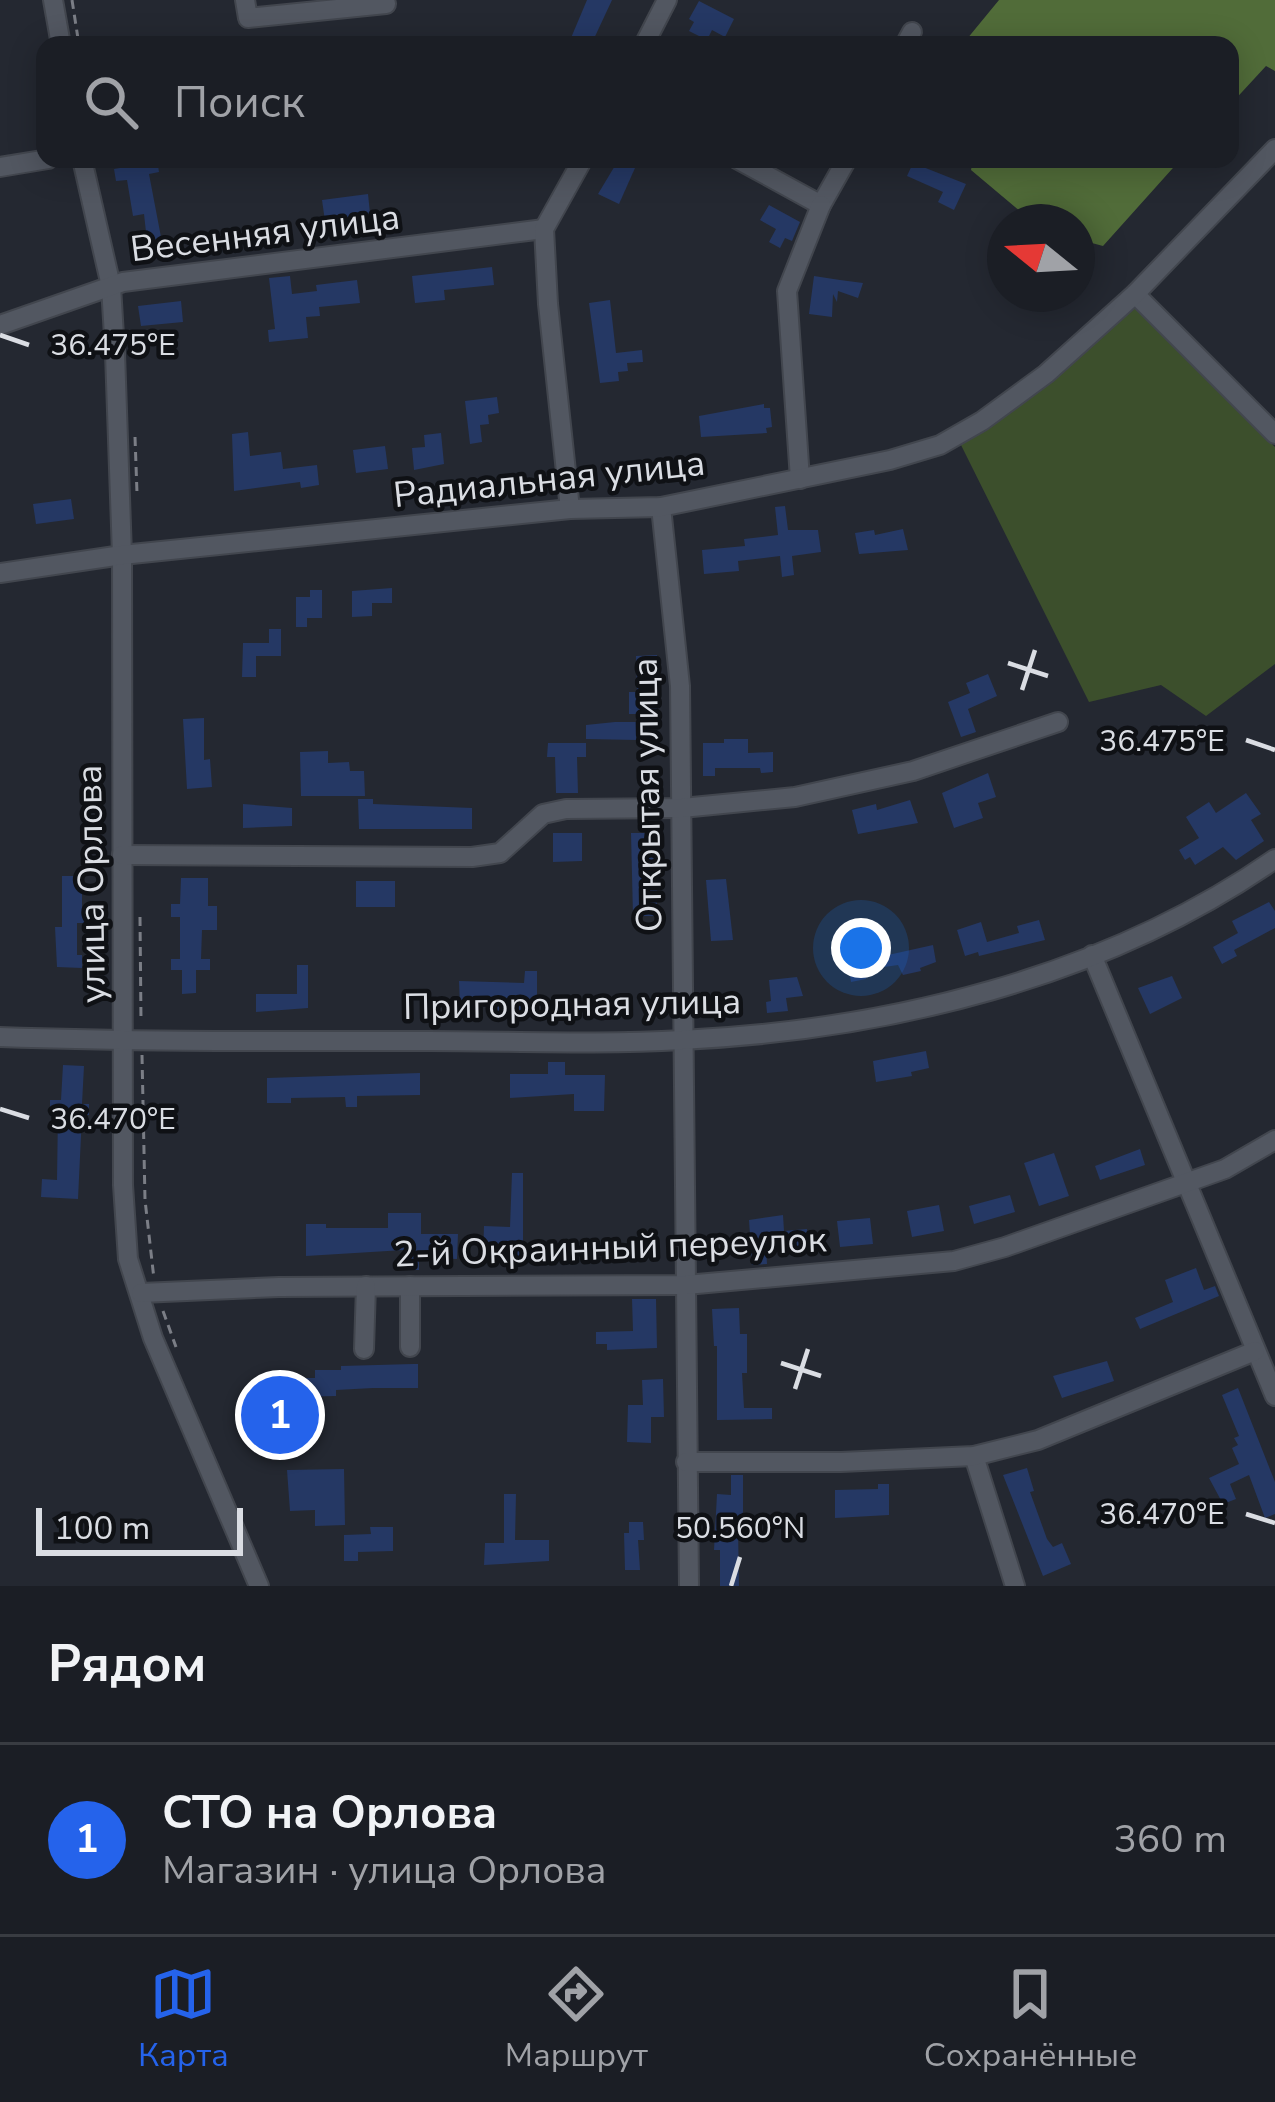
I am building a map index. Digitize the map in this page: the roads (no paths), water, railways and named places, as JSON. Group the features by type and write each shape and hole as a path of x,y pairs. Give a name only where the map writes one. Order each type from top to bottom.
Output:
{"street":[{"path":"245,0 248,17 386,4 385,0"},
{"path":"649,36 667,0"},
{"path":"61,36 63,2"},
{"name":"Радиальная улица","path":"0,573 122,555 570,509 661,507 940,445 1046,374 1135,294 1275,149"},
{"path":"0,167 36,161"},
{"name":"улица Орлова","path":"84,168 111,286 122,555 122,855 133,1042 123,1185 128,1259 148,1292 165,1370 259,1586"},
{"path":"570,509 544,229 578,168"},
{"path":"753,168 821,206"},
{"path":"800,479 787,291 821,206 842,168"},
{"name":"Весенняя улица","path":"0,325 111,286 544,229"},
{"path":"1135,294 1275,434"},
{"name":"Открытая улица","path":"661,507 680,686 688,1586"},
{"path":"122,855 472,857 500,853 544,814 566,808 682,808 795,797 893,775 1058,722"},
{"name":"Пригородная улица","path":"0,1037 133,1042 683,1040 878,1018 986,993 1092,955 1222,896 1275,859"},
{"path":"1092,955 1275,1396"},
{"name":"2-й Окраинный переулок","path":"148,1292 686,1285 954,1261 1225,1169 1275,1140"},
{"path":"364,1349 366,1286"},
{"path":"410,1286 410,1347"},
{"path":"686,1462 974,1456 1038,1440 1255,1351"},
{"path":"974,1456 1015,1586"}],"place":[{"name":"СТО на Орлова","path":"280,1415"}]}
